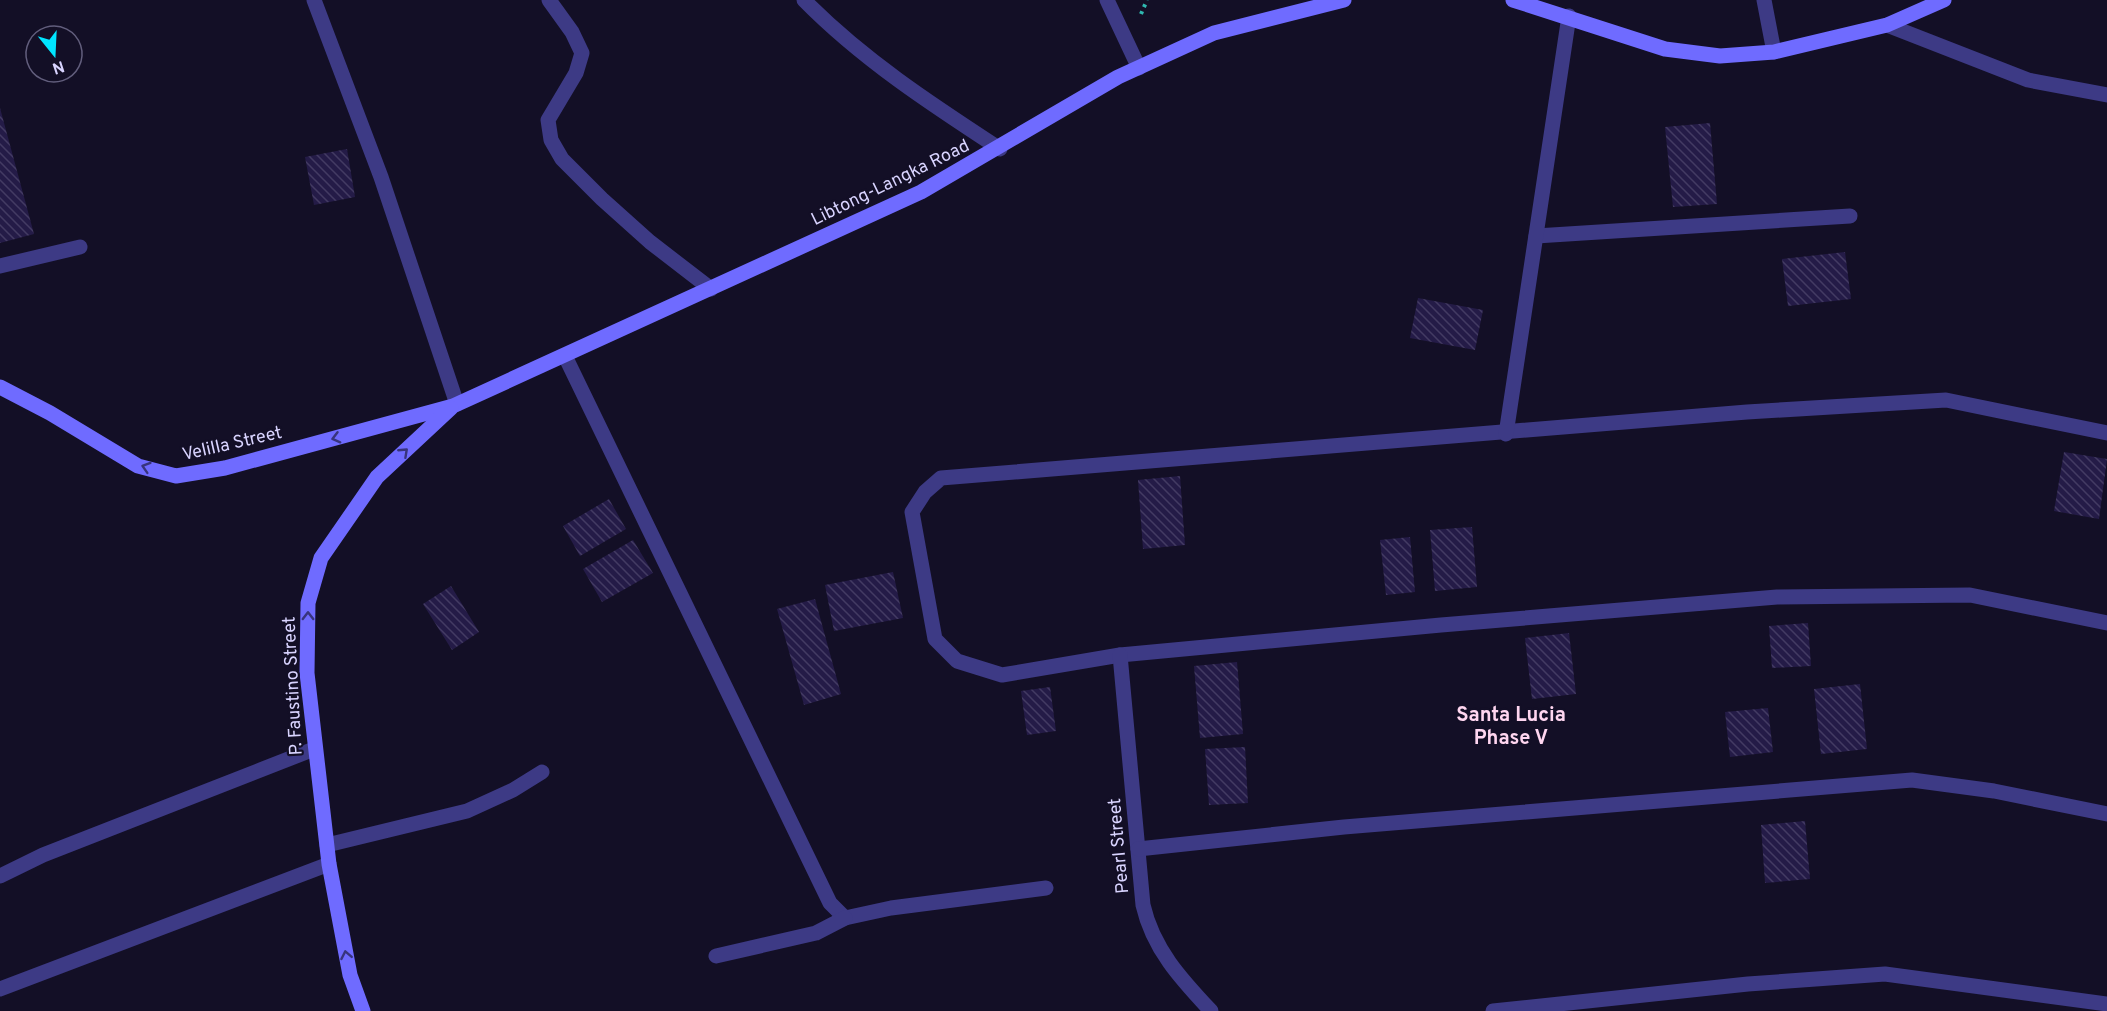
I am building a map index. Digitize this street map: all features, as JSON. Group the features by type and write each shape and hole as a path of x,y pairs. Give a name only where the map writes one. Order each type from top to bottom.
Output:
{"main road":[{"name":"Libtong-Langka Road","path":"455,405 921,192 1000,149 1118,77 1214,33 1344,0"},
{"path":"1513,0 1569,16 1665,50 1720,56 1774,52 1887,25 1944,0"},
{"name":"Velilla Street","path":"0,387 50,413 138,466 176,476 225,468 455,405"},
{"name":"P. Faustino Street","path":"358,1009 329,864 314,749 307,673 308,603 321,558 377,477 455,405"}],"street":[{"path":"314,0 381,177 455,405"},
{"path":"549,0 572,32 582,53 576,73 548,120 551,140 562,159 650,242 711,289"},
{"path":"804,0 852,45 939,109 1000,149"},
{"path":"1107,0 1139,68"},
{"path":"1764,0 1774,52"},
{"path":"1506,434 1569,16"},
{"path":"1887,25 2028,80 2107,95"},
{"path":"1536,236 1850,216"},
{"path":"0,266 80,247"},
{"path":"565,356 830,903 845,918"},
{"path":"2107,433 1946,400 1747,412 1506,434 941,478 925,492 912,512 935,639 957,661 1002,675 1120,656 1441,625 1777,597 1970,595 2107,623"},
{"name":"Pearl Street","path":"1120,656 1143,905 1149,930 1164,958 1212,1011"},
{"path":"0,876 44,855 314,749"},
{"path":"327,845 467,811 542,772"},
{"path":"1138,849 1355,826 1912,780 1994,791 2107,814"},
{"path":"0,989 329,864"},
{"path":"716,956 816,933 845,918 891,908 1046,888"},
{"path":"1493,1011 1748,984 1885,974 2107,1005"}],"building":[{"path":"0,108 34,234 0,243"},
{"path":"1710,123 1717,204 1673,207 1665,127"},
{"path":"347,149 355,197 314,205 305,157"},
{"path":"1845,252 1851,299 1788,306 1782,259"},
{"path":"1418,298 1483,310 1475,350 1410,338"},
{"path":"2064,452 2107,459 2099,519 2054,511"},
{"path":"1180,476 1185,545 1143,549 1138,480"},
{"path":"609,499 626,529 580,556 563,526"},
{"path":"1472,527 1477,587 1435,591 1430,530"},
{"path":"1410,537 1415,592 1386,595 1380,540"},
{"path":"633,540 653,573 602,602 583,569"},
{"path":"893,572 903,618 834,631 825,585"},
{"path":"451,586 479,632 452,650 423,604"},
{"path":"815,599 841,694 804,705 777,609"},
{"path":"1808,623 1811,666 1772,668 1769,626"},
{"path":"1569,633 1576,694 1532,699 1525,638"},
{"path":"1237,662 1243,734 1200,738 1194,666"},
{"path":"1860,684 1867,749 1821,754 1814,689"},
{"path":"1050,687 1056,731 1027,735 1021,691"},
{"path":"1768,708 1773,752 1730,757 1725,712"},
{"path":"1245,747 1248,803 1209,805 1205,749"},
{"path":"1805,821 1810,879 1765,883 1761,825"}],"district":[{"name":"Santa Lucia Phase V","path":"1511,726"}]}
